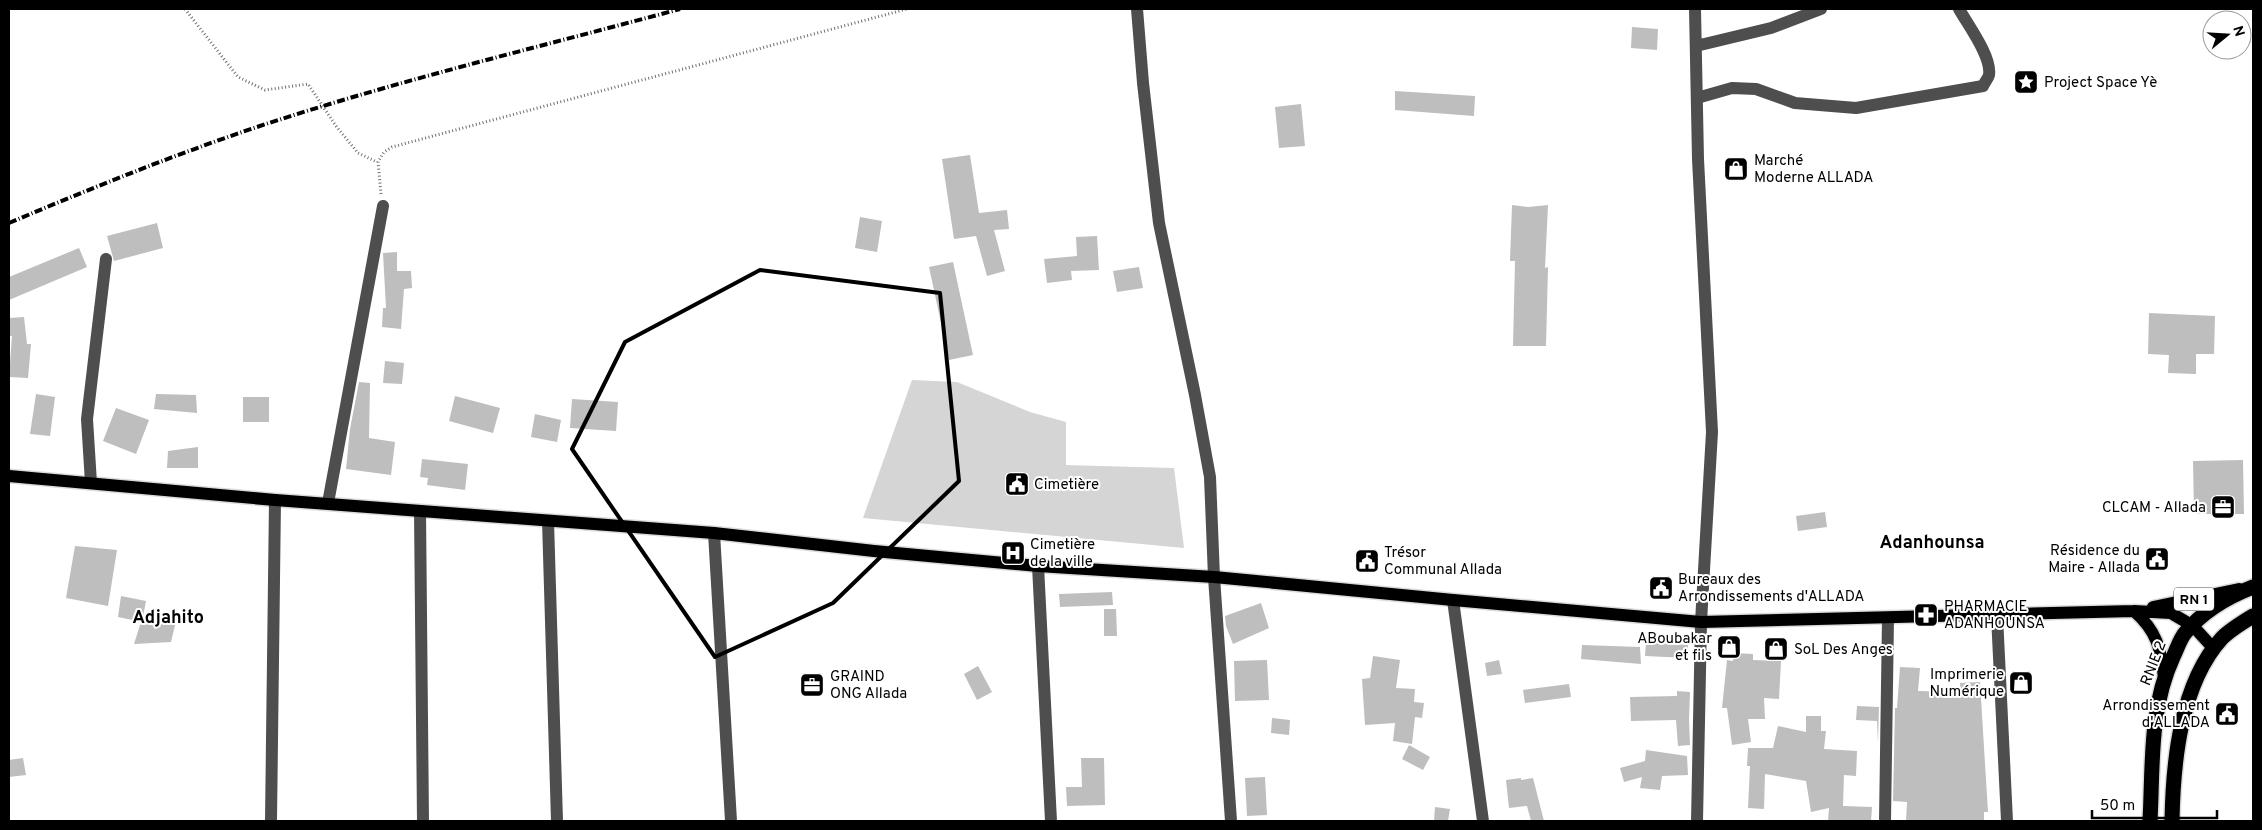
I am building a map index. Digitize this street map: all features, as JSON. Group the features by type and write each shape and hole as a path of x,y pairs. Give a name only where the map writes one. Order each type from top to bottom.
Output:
{"highway":[{"name":"RNIE 2","path":"2150,821 2154,724 2164,678 2184,634 2211,608 2230,596 2253,587"},
{"path":"2172,821 2174,761 2180,730 2195,686 2214,649 2223,637 2253,616"}],"main road":[{"name":"RN 1","path":"9,476 275,500 714,533 874,552 1038,566 1214,577 1701,622 1997,616 2134,611 2171,613 2192,626 2214,649"},
{"name":"RN 1","path":"2134,611 2253,587"},
{"path":"2134,611 2146,621 2154,633 2162,655 2164,678"}],"street":[{"path":"1138,9 1143,82 1159,223 1196,395 1210,477 1214,577 1231,821"},
{"path":"1696,9 1698,159 1712,432 1701,622 1697,821"},
{"path":"1696,46 1771,28 1821,9"},
{"path":"1697,98 1732,88 1756,89 1795,103 1856,108 1982,86 1989,76 1988,65 1982,50 1959,9"},
{"path":"328,503 383,206"},
{"path":"92,483 87,419 106,259"},
{"path":"271,821 275,500"},
{"path":"420,511 423,821"},
{"path":"548,521 557,821"},
{"path":"714,533 731,821"},
{"path":"1038,566 1051,821"},
{"path":"1453,600 1483,821"},
{"path":"1997,616 2007,821"},
{"path":"1885,821 1888,618"}],"path":[{"path":"185,9 238,77 265,90 308,84 336,126 358,153 378,162"},
{"path":"383,206 378,162 384,152 392,147 907,9"}],"highlighted area":[{"path":"760,270 940,293 959,481 833,603 715,657 572,449 625,342"}],"shaded area":[{"path":"912,380 957,382 1030,412 1066,422 1066,465 1174,468 1184,548 863,518"}],"building":[{"path":"1632,27 1658,29 1657,50 1631,48"},
{"path":"1395,91 1475,96 1474,116 1395,110"},
{"path":"1301,104 1305,146 1279,148 1275,107"},
{"path":"970,155 979,213 1007,210 1009,229 994,230 1005,271 987,276 976,236 954,239 942,159"},
{"path":"1512,205 1528,207 1548,205 1545,268 1548,267 1546,346 1513,346 1515,261 1510,261"},
{"path":"860,217 882,221 877,252 855,248"},
{"path":"157,223 163,248 114,261 107,236"},
{"path":"1097,236 1099,270 1071,271 1072,280 1047,283 1044,259 1077,256 1076,237"},
{"path":"79,248 87,267 9,300 9,277"},
{"path":"397,252 397,271 411,271 412,288 404,289 401,329 382,327 383,308 386,308 383,253"},
{"path":"953,262 973,355 949,360 929,267"},
{"path":"1139,267 1143,288 1117,292 1113,271"},
{"path":"2149,313 2215,316 2214,354 2196,354 2196,374 2168,373 2169,355 2148,354"},
{"path":"24,317 27,344 31,344 28,378 9,377 12,336 9,336 9,318"},
{"path":"385,361 404,363 402,384 383,383"},
{"path":"359,382 370,383 369,438 395,442 391,475 346,469 350,429"},
{"path":"36,394 55,397 50,436 30,434"},
{"path":"156,394 196,395 197,413 154,409"},
{"path":"455,396 500,408 493,433 449,421"},
{"path":"243,397 269,397 269,422 243,422"},
{"path":"572,399 618,402 616,431 570,428"},
{"path":"116,408 149,420 136,454 103,441"},
{"path":"535,414 561,420 557,442 531,437"},
{"path":"198,447 198,468 167,468 168,451"},
{"path":"422,459 468,464 465,490 427,485 428,478 420,477"},
{"path":"2243,460 2244,514 2194,514 2193,461"},
{"path":"1825,512 1827,527 1798,531 1796,516"},
{"path":"75,546 117,550 108,606 66,598"},
{"path":"1112,592 1113,605 1060,607 1059,594"},
{"path":"121,596 146,601 142,622 118,617"},
{"path":"1261,603 1269,628 1233,644 1226,626 1225,616"},
{"path":"1104,609 1116,609 1117,636 1104,636"},
{"path":"176,621 171,642 134,644 141,622"},
{"path":"1646,642 1688,645 1688,658 1645,656"},
{"path":"1582,645 1640,647 1641,664 1581,659"},
{"path":"1734,653 1753,654 1753,660 1781,661 1779,699 1764,698 1765,719 1748,719 1751,742 1732,745 1727,708 1722,708 1727,660 1733,661"},
{"path":"1373,656 1400,660 1396,688 1415,689 1414,702 1424,703 1422,718 1415,717 1412,744 1393,741 1395,723 1365,725 1362,679 1370,678"},
{"path":"1267,660 1269,700 1235,701 1234,661"},
{"path":"1499,660 1502,674 1487,676 1485,663"},
{"path":"978,666 992,692 977,700 964,674"},
{"path":"1900,667 1920,668 1918,691 1961,692 1960,683 1980,682 1988,812 1984,812 1984,821 1906,821 1907,802 1893,801 1895,708 1897,708"},
{"path":"1569,684 1571,697 1525,703 1523,690"},
{"path":"1677,691 1690,692 1690,745 1678,746 1676,720 1631,721 1630,697 1677,696"},
{"path":"1857,706 1879,707 1878,743 1877,721 1856,720"},
{"path":"1806,716 1821,716 1821,731 1826,731 1824,749 1857,751 1856,776 1844,775 1843,806 1872,807 1871,821 1828,821 1829,808 1811,812 1806,781 1765,774 1764,809 1748,808 1750,766 1747,766 1748,748 1773,748 1778,726 1806,732"},
{"path":"1272,718 1290,720 1289,735 1271,733"},
{"path":"1409,745 1430,757 1423,770 1402,759"},
{"path":"1646,750 1687,756 1688,775 1662,776 1660,790 1640,788 1642,777 1624,782 1620,768 1645,761"},
{"path":"23,758 26,775 9,777 9,760"},
{"path":"1081,758 1104,758 1105,805 1067,806 1066,787 1082,787"},
{"path":"1265,777 1267,815 1247,816 1245,778"},
{"path":"1521,778 1521,780 1533,778 1544,821 1531,821 1527,806 1509,808 1506,780"},
{"path":"1435,807 1450,809 1448,821 1434,821"}],"railway":[{"path":"9,223 138,170 269,123 422,77 680,9"}],"place":[{"name":"Project Space Yè","path":"2026,82"},
{"name":"Marché Moderne ALLADA","path":"1736,169"},
{"name":"Cimetière","path":"1017,484"},
{"name":"CLCAM - Allada","path":"2223,507"},
{"name":"Cimetière de la ville","path":"1013,553"},
{"name":"Résidence du Maire - Allada","path":"2157,559"},
{"name":"Trésor Communal Allada","path":"1367,561"},
{"name":"Bureaux des Arrondissements d'ALLADA","path":"1661,588"},
{"name":"PHARMACIE ADANHOUNSA","path":"1926,615"},
{"name":"ABoubakar et fils","path":"1729,647"},
{"name":"SoL Des Anges","path":"1776,649"},
{"name":"Imprimerie Numérique","path":"2021,683"},
{"name":"GRAIND ONG Allada","path":"812,685"},
{"name":"Arrondissement d'ALLADA","path":"2227,714"}],"district":[{"name":"Adanhounsa","path":"1932,542"},
{"name":"Adjahito","path":"168,617"}]}
